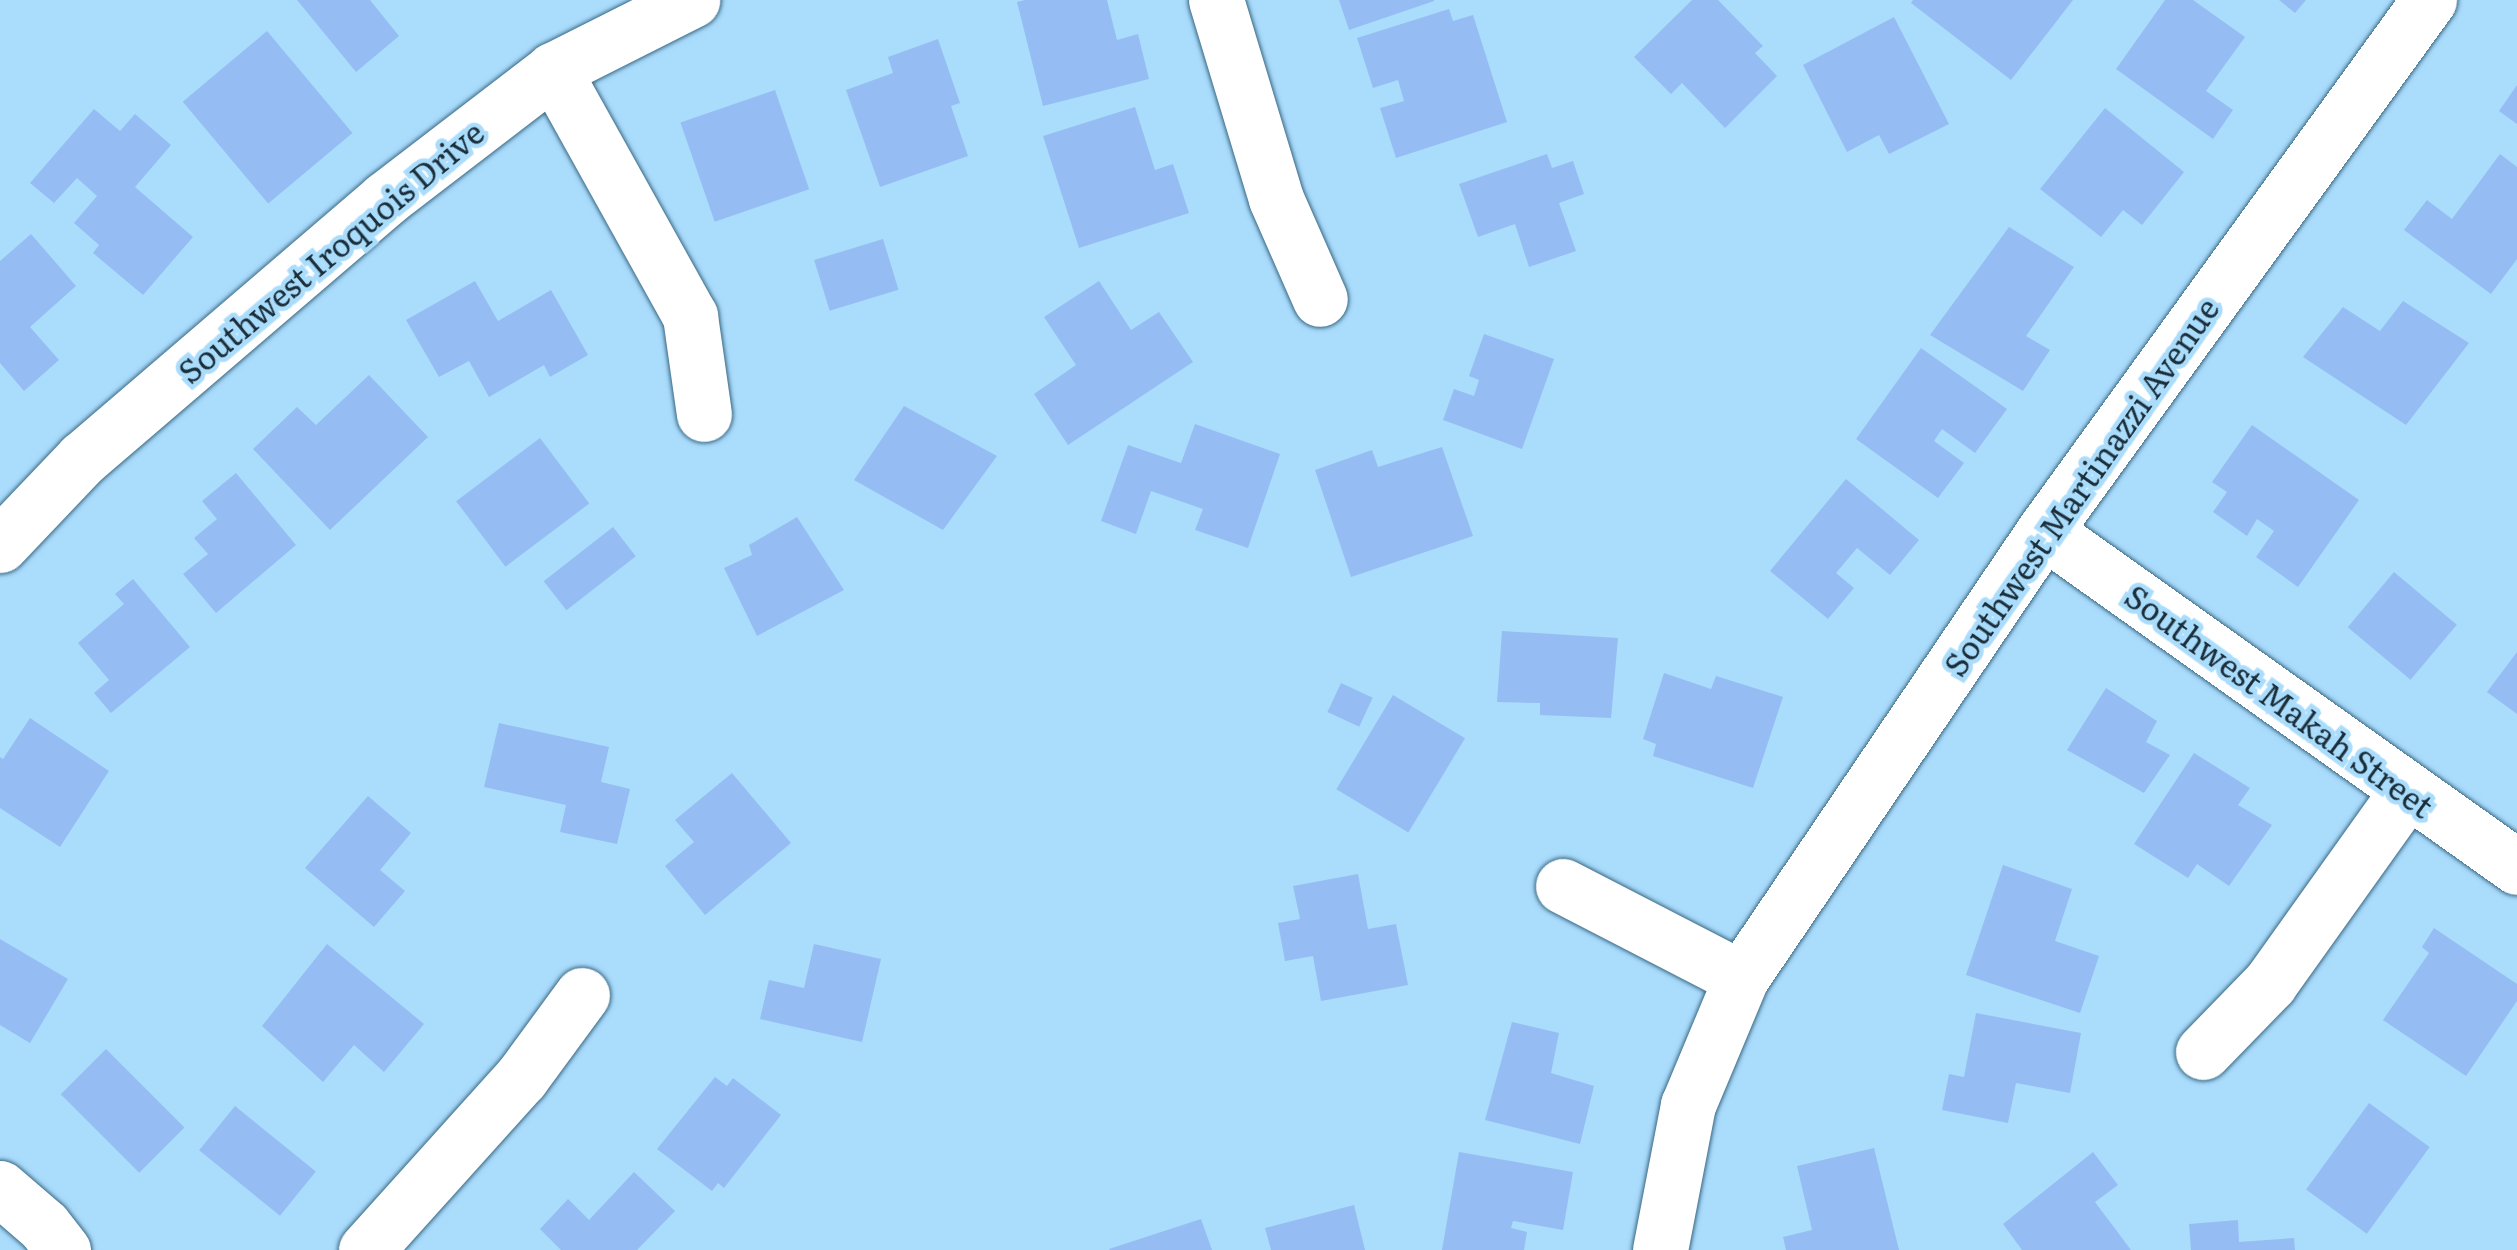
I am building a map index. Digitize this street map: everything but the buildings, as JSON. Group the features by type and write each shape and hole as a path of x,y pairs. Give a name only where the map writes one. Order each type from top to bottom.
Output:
{"street":[{"name":"Southwest Iroquois Drive","path":"0,546 82,459 385,199 553,70 692,0"},
{"path":"1216,0 1276,200 1320,299"},
{"name":"Southwest Martinazzi Avenue","path":"1660,1250 1688,1105 1741,978 2044,531 2429,0"},
{"path":"553,70 690,316 704,414"},
{"name":"Southwest Makah Street","path":"2044,531 2406,792 2517,867"},
{"path":"2203,1052 2270,984 2406,792"},
{"path":"1563,886 1741,978"},
{"path":"366,1250 520,1078 582,995"},
{"path":"0,1188 44,1226 63,1250"}]}
